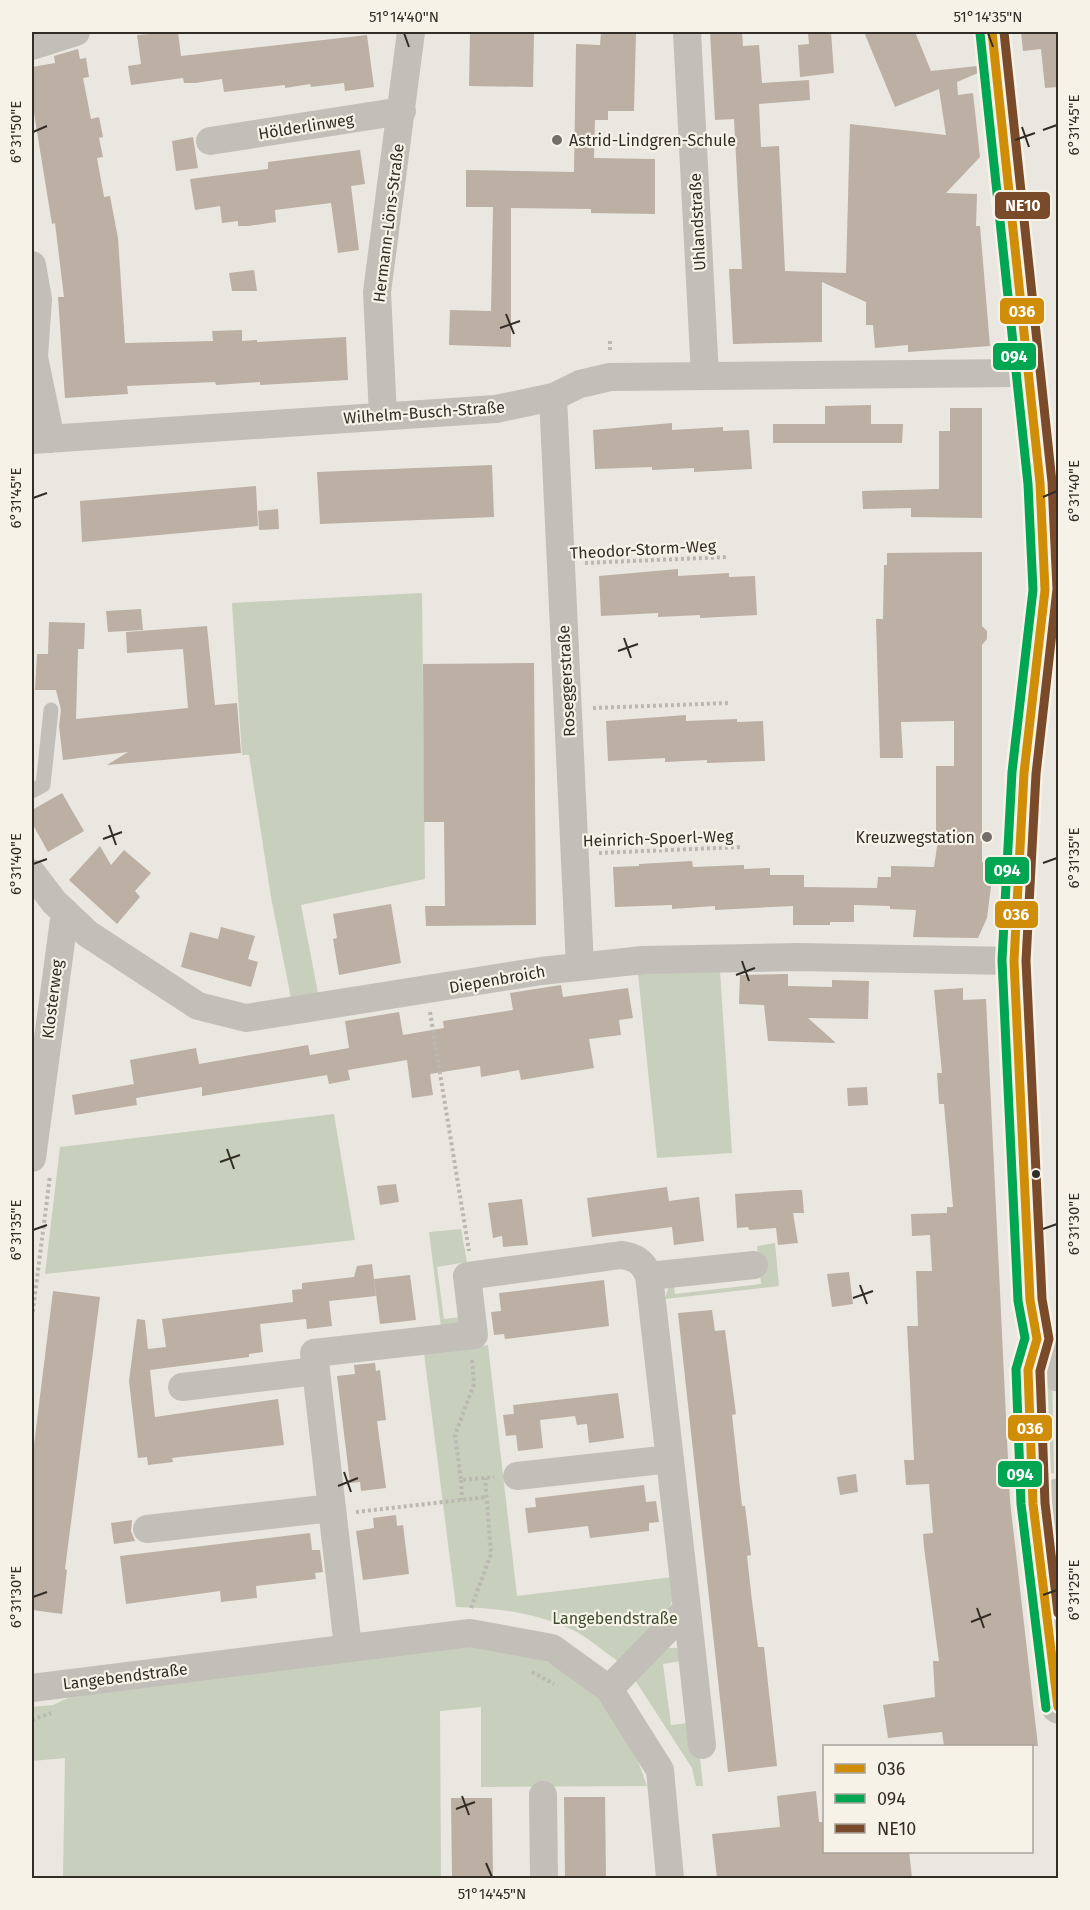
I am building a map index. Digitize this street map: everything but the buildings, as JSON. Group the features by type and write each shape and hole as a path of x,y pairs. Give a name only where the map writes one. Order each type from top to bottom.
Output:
{"street":[{"path":"32,46 76,32"},
{"name":"Hermann-Löns-Straße","path":"383,416 377,292 411,32"},
{"name":"Uhlandstraße","path":"687,32 705,376"},
{"path":"992,32 1052,590 1024,773 1014,961 1030,1300 1048,1339 1050,1353 1059,1375"},
{"name":"Hölderlinweg","path":"210,141 402,111"},
{"path":"32,265 38,299 34,357 41,439"},
{"name":"Wilhelm-Busch-Straße","path":"41,439 496,409 553,397 580,384 610,377 1029,373"},
{"name":"Roseggerstraße","path":"553,397 580,966"},
{"name":"Diepenbroich","path":"32,873 64,912 88,934 198,1006 246,1018 580,966 643,960 733,958 1014,961"},
{"name":"Klosterweg","path":"32,1158 64,912"},
{"path":"348,1647 314,1353 474,1335 467,1276 621,1255 632,1257 644,1264 650,1276 702,1745"},
{"path":"650,1276 754,1265"},
{"path":"1048,1339 1028,1370 1051,1508 1045,1581 1059,1707"},
{"path":"182,1387 316,1371"},
{"path":"517,1476 670,1459"},
{"path":"1051,1508 1039,1491 1059,1480"},
{"path":"147,1529 333,1511"},
{"path":"609,1689 687,1609"},
{"name":"Langebendstraße","path":"32,1688 470,1633 552,1648 609,1689 660,1770 670,1878"},
{"path":"543,1796 544,1878"}],"lane":[{"path":"32,790 43,785 51,710"}],"path":[{"name":"Theodor-Storm-Weg","path":"561,564 726,557"},
{"path":"569,710 729,703"},
{"name":"Heinrich-Spoerl-Weg","path":"574,854 742,847"},
{"path":"427,991 473,1275"},
{"path":"462,1500 455,1434 474,1384 469,1335"},
{"path":"461,1480 485,1478 491,1554 471,1604 470,1633"},
{"path":"333,1511 487,1497"},
{"path":"527,1670 563,1690"},
{"path":"32,1720 55,1712"}],"green space":[{"path":"422,593 425,879 301,905 318,993 291,998 271,897 249,755 242,755 232,603"},
{"path":"720,971 732,1153 657,1158 638,974"},
{"path":"334,1114 355,1240 45,1274 60,1147"},
{"path":"461,1229 467,1262 437,1267 444,1319 462,1317 456,1326 441,1327 429,1232"},
{"path":"775,1243 779,1286 665,1299 668,1288 674,1285 675,1294 761,1284 757,1246"},
{"path":"488,1345 517,1596 673,1577 674,1595 669,1609 619,1662 579,1633 559,1624 530,1615 501,1610 456,1607 424,1353"},
{"path":"1052,1372 1054,1473 1045,1474 1040,1373"},
{"path":"492,1646 538,1657 572,1675 609,1708 633,1747 647,1786 481,1787 481,1707 440,1711 441,1878 63,1878 65,1758 32,1761 32,1707 53,1705 83,1691 452,1647"},
{"path":"664,1648 677,1648 681,1661 663,1664 671,1725 689,1723 700,1758 703,1786 696,1786 692,1768 635,1680"}],"transit line":[{"name":"036","path":"992,32 1040,483 1045,590 1024,773 1014,961 1030,1300 1037,1339 1028,1370 1033,1504 1058,1707"},
{"name":"NE10","path":"1004,32 1052,482 1057,589 1036,774 1026,961 1042,1299 1049,1339 1040,1371 1045,1503 1058,1613"},
{"name":"094","path":"980,33 1028,484 1033,590 1012,772 1002,960 1018,1301 1025,1338 1016,1369 1021,1504 1046,1708"}],"place":[{"name":"Astrid-Lindgren-Schule","path":"557,140"},
{"name":"Kreuzwegstation","path":"987,837"}]}
